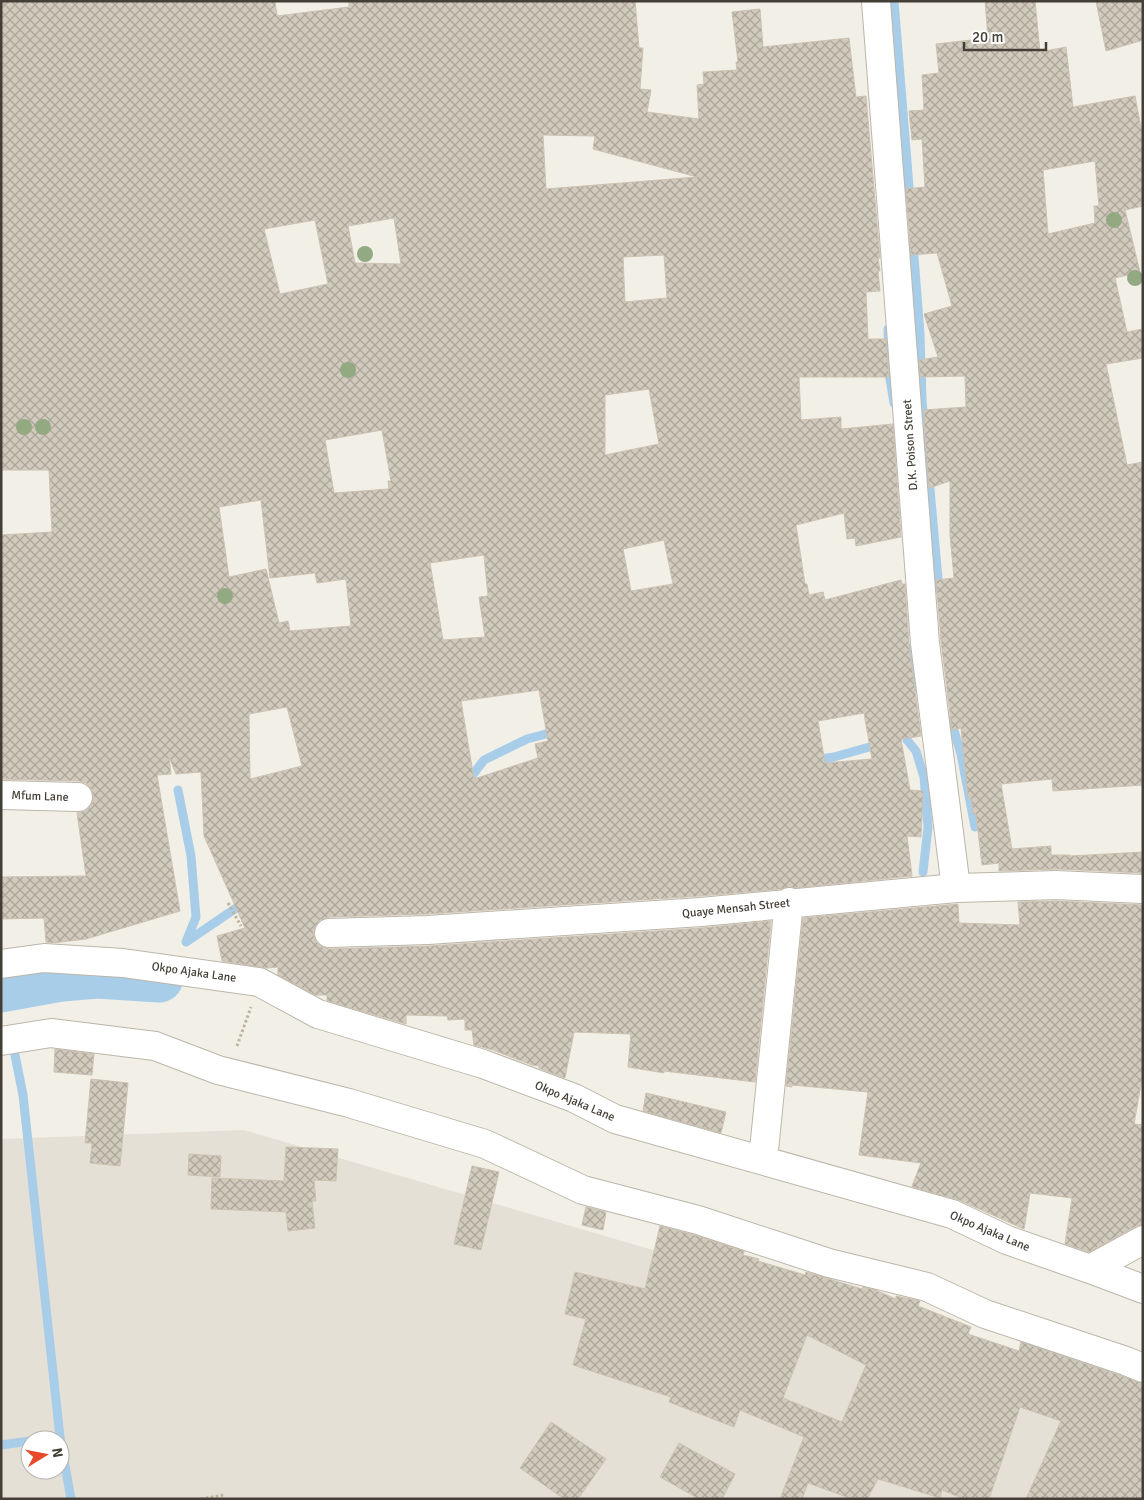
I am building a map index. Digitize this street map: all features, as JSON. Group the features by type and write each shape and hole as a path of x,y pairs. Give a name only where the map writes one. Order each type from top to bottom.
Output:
{"street":[{"name":"D.K. Poison Street","path":"876,1 925,643 956,888"},
{"name":"Mfum Lane","path":"1,795 78,797"},
{"name":"Quaye Mensah Street","path":"329,933 428,930 701,912 789,902 956,888 1056,885 1143,889"},
{"path":"764,1160 789,902"},
{"name":"Okpo Ajaka Lane","path":"1,964 44,958 123,963 259,982 318,1014 483,1064 574,1098 616,1119 952,1214 1007,1240 1143,1289"},
{"path":"1,1041 51,1034 155,1046 218,1070 350,1103 485,1144 583,1190 698,1220 830,1263 927,1287 985,1314 1143,1368"},
{"path":"1090,1269 1143,1240"}],"path":[{"path":"587,738 596,736"},
{"path":"228,902 241,926"},
{"path":"234,1055 253,1002"},
{"path":"201,1499 224,1495"}],"shaded area":[{"path":"244,1130 1143,1394 1143,1499 1,1499 1,1139"}],"building":[{"path":"1,1 275,1 277,16 349,7 349,1 635,1 639,48 643,48 640,89 651,90 647,112 699,119 697,85 704,84 703,72 737,70 736,62 738,62 732,12 760,9 763,47 849,38 856,97 866,96 880,258 878,258 880,271 878,271 880,291 866,292 868,339 886,339 889,377 799,377 801,420 841,417 841,429 893,424 901,537 856,546 855,538 847,539 844,513 796,525 805,584 807,584 809,595 823,592 825,600 901,580 902,584 905,584 909,645 921,736 901,739 910,790 923,791 921,837 907,836 912,876 794,888 790,886 781,889 700,896 427,914 329,917 320,920 313,933 316,942 322,947 329,949 429,946 702,928 771,921 755,1082 664,1071 664,1073 628,1067 631,1034 574,1032 565,1078 539,1068 539,1066 474,1045 472,1030 465,1030 465,1019 448,1020 447,1016 406,1015 406,1024 327,1001 327,995 315,995 278,975 278,967 266,968 222,961 217,936 245,928 204,836 201,772 176,774 169,757 171,774 157,775 180,911 86,939 46,942 44,918 1,919 1,877 86,876 77,813 85,811 91,806 94,797 86,783 79,781 1,779 1,535 52,532 49,470 1,470","holes":["543,135 595,136 593,149 697,177 546,189","394,218 401,264 355,263 348,226","315,220 328,284 280,294 264,229","664,255 667,298 625,302 623,257","649,389 659,444 605,455 605,395","382,430 391,481 388,481 389,489 334,493 325,440","261,500 270,578 315,573 317,583 346,579 351,626 290,631 288,621 279,623 266,569 229,577 219,507","664,540 673,584 631,591 623,549","484,555 488,596 479,597 485,637 443,640 430,563","539,690 548,741 535,744 538,758 474,779 461,701","287,707 302,766 250,779 249,714","864,713 872,759 825,763 818,721"]},
{"path":"985,1 1035,1 1040,52 1066,47 1073,107 1135,96 1143,138 1143,206 1125,210 1140,272 1115,278 1127,332 1143,329 1143,358 1106,364 1127,465 1143,462 1143,785 1053,791 1052,779 1001,784 1012,849 1051,846 1051,855 1070,856 1143,852 1143,873 1057,869 999,871 999,863 982,865 976,814 973,814 971,798 968,798 961,728 952,730 936,580 954,578 950,535 950,481 929,488 924,410 966,407 965,376 920,377 919,360 938,357 924,314 952,306 937,253 911,255 906,189 925,187 922,139 912,140 909,111 924,110 922,75 939,73 936,44 988,38","holes":["1095,161 1099,206 1094,206 1095,223 1048,234 1043,170"]},
{"path":"1096,1 1143,1 1143,40 1106,51"},
{"path":"1056,901 1143,905 1143,1073 1134,1124 1143,1125 1143,1224 1089,1252 1065,1244 1072,1198 1030,1193 1024,1229 959,1200 913,1187 921,1163 859,1155 868,1092 786,1086 803,918 958,904 959,923 1020,925 1018,902"},
{"path":"55,1049 94,1054 92,1075 54,1072"},
{"path":"91,1079 128,1083 120,1166 90,1163 92,1143 85,1143"},
{"path":"646,1093 726,1112 721,1133 643,1111"},
{"path":"286,1147 338,1149 336,1181 314,1180 316,1201 312,1201 315,1228 288,1231 286,1212 211,1209 212,1178 284,1181"},
{"path":"189,1154 221,1156 220,1177 188,1175"},
{"path":"472,1166 499,1172 481,1250 454,1244"},
{"path":"586,1207 606,1212 603,1230 582,1225"},
{"path":"660,1226 744,1251 743,1255 759,1259 758,1261 805,1275 806,1272 862,1289 863,1287 875,1290 896,1299 896,1296 920,1301 918,1306 971,1327 968,1334 1019,1351 1021,1342 1143,1383 1143,1499 1026,1499 1061,1421 1020,1407 989,1499 964,1499 942,1490 940,1498 878,1479 867,1499 852,1499 808,1483 802,1499 780,1499 804,1437 740,1410 734,1427 669,1402 671,1397 573,1365 586,1319 565,1314 575,1272 645,1289","holes":["807,1335 866,1365 842,1422 783,1398"]},
{"path":"551,1422 606,1459 578,1499 564,1499 520,1468"},
{"path":"679,1443 735,1474 722,1499 699,1499 660,1477"}],"waterway":[{"path":"894,1 910,199"},
{"path":"913,244 920,334 922,400 939,590"},
{"path":"888,329 889,373 894,403"},
{"path":"913,647 913,687"},
{"path":"951,720 961,754 975,827"},
{"path":"907,727 907,740 916,751 924,777 928,827 923,872"},
{"path":"465,779 471,777 484,760 527,739 557,731"},
{"path":"812,760 834,757 880,744"},
{"path":"178,790 191,856 196,917 186,942"},
{"path":"186,942 245,902"},
{"path":"1,988 62,977 97,974 159,978"},
{"path":"15,1055 23,1095 59,1430"},
{"path":"1,1445 20,1442"},
{"path":"68,1480 71,1499"}]}
